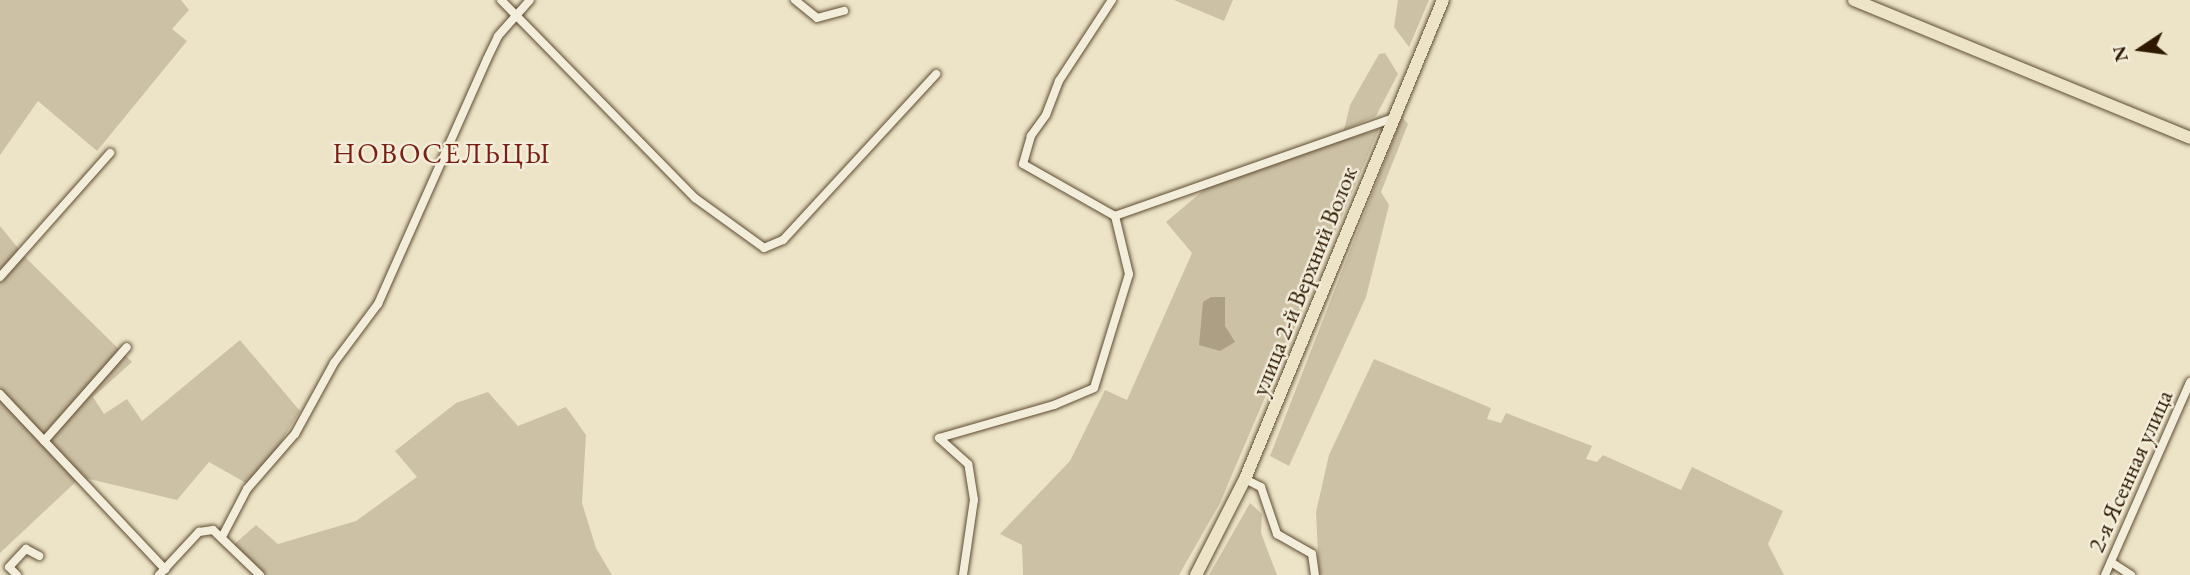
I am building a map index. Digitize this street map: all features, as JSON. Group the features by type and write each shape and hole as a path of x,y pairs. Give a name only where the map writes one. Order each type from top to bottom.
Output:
{"main road":[{"name":"улица 2-й Верхний Волок","path":"1196,575 1245,479 1443,0"},
{"path":"1854,0 2190,138"}],"street":[{"path":"501,0 695,198 764,248 783,240 936,74"},
{"path":"223,535 247,489 295,434 334,363 378,304 486,58 516,14 530,0"},
{"path":"795,0 817,18 844,11"},
{"path":"963,575 974,499 968,464 939,438 1054,405 1094,388 1129,274 1115,216 1023,164 1031,136 1046,115 1079,46 1112,0"},
{"path":"1115,216 1394,118"},
{"path":"0,277 110,153"},
{"path":"44,441 127,347"},
{"name":"2-я Ясенная улица","path":"2105,575 2190,382"},
{"path":"0,394 162,572 199,532 223,535 260,575"},
{"path":"1245,479 1261,487 1277,534 1312,554 1315,575"},
{"path":"17,575 9,567 26,548 39,556"},
{"path":"2111,562 2131,575"}],"shaded area":[{"path":"0,0 181,0 189,10 172,29 187,41 97,151 38,101 0,155"},
{"path":"1174,0 1233,0 1224,21"},
{"path":"1398,0 1429,0 1409,47 1394,27"},
{"path":"1385,53 1398,74 1376,116 1344,130 1350,105 1379,54"},
{"path":"1402,117 1408,124 1381,192 1389,205 1366,297 1289,466 1270,456"},
{"path":"1379,129 1220,503 1179,575 1023,575 1022,545 1000,534 1070,461 1105,390 1127,400 1192,253 1166,222 1205,189 1254,167"},
{"path":"0,226 26,258 132,362 93,397 104,414 127,399 142,421 240,340 300,411 253,487 209,462 177,500 81,477 0,553"},
{"path":"1211,297 1225,297 1225,326 1235,342 1220,351 1199,345 1203,302"},
{"path":"1374,359 1491,408 1487,419 1501,423 1506,413 1592,446 1586,459 1597,462 1603,455 1681,490 1692,467 1783,511 1768,544 1784,575 1319,575 1316,512 1329,455"},
{"path":"488,392 518,426 566,407 586,435 582,503 596,548 612,575 252,575 231,547 256,525 278,544 356,521 417,477 395,451 456,403"},
{"path":"1250,503 1262,514 1261,533 1277,575 1209,575"}],"district":[{"name":"НОВОСЕЛЬЦЫ","path":"442,153"}]}
